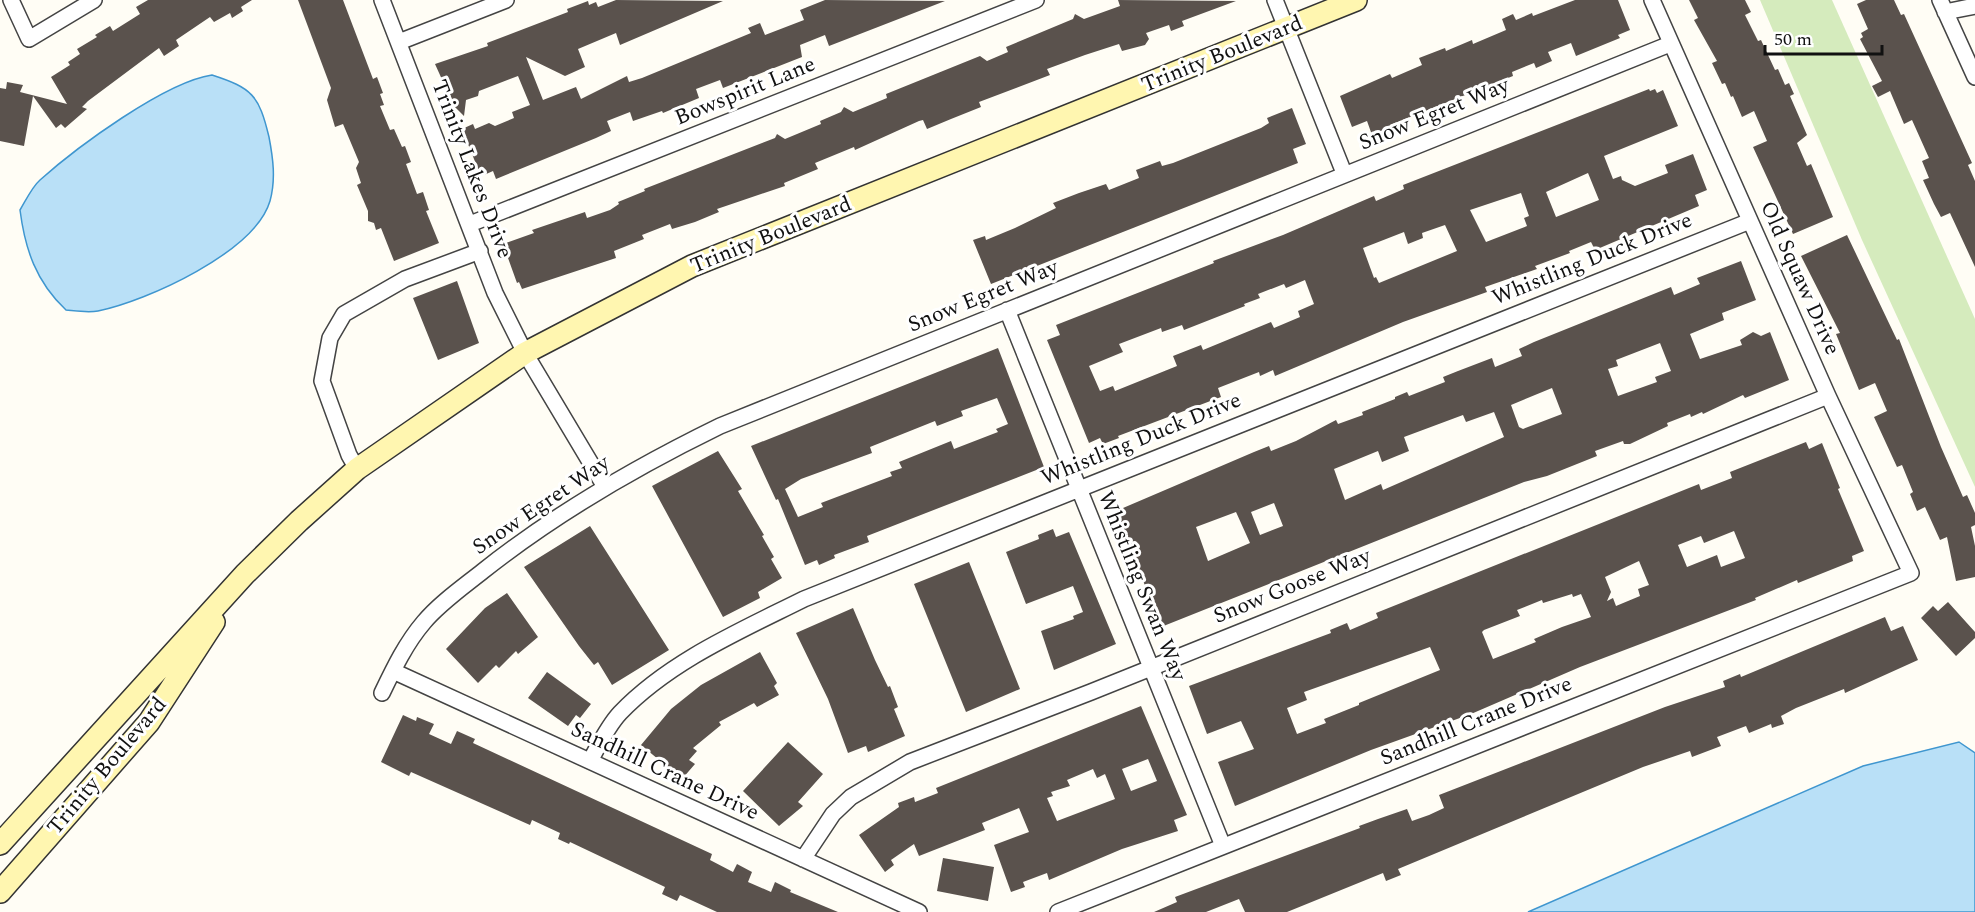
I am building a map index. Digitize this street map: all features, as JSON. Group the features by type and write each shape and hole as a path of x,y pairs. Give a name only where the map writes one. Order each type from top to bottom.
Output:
{"main road":[{"name":"Trinity Boulevard","path":"0,844 245,574 299,520 357,469 525,353 601,311 692,266 1356,0"},
{"name":"Trinity Boulevard","path":"0,892 149,722 245,574"}],"street":[{"path":"11,0 29,39 94,0"},
{"name":"Trinity Lakes Drive","path":"382,0 495,293 525,353 605,487"},
{"path":"399,42 506,0"},
{"name":"Bowspirit Lane","path":"470,224 1036,0"},
{"path":"1275,0 1344,173"},
{"name":"Old Squaw Drive","path":"1652,0 1828,396 1911,573"},
{"path":"1975,6 1943,6 1975,77"},
{"name":"Snow Egret Way","path":"382,693 393,671 425,621 462,588 549,522 657,457 720,426 1344,173 1670,44"},
{"name":"Whistling Duck Drive","path":"590,761 619,714 664,675 731,635 804,599 978,531 1079,487 1749,221"},
{"path":"357,469 349,455 322,381 330,338 344,314 405,279 480,251"},
{"name":"Whistling Swan Way","path":"1007,310 1223,846"},
{"name":"Snow Goose Way","path":"803,859 833,814 859,790 910,762 1091,692 1828,396"},
{"name":"Sandhill Crane Drive","path":"1058,912 1911,573"},
{"name":"Sandhill Crane Drive","path":"393,671 692,810 919,912"}],"green space":[{"path":"1760,0 1832,0 1975,319 1975,487 1862,240"}],"water":[{"path":"212,75 245,89 252,95 262,111 272,153 273,177 270,201 260,220 244,238 222,256 170,285 143,297 98,311 66,310 47,288 29,251 20,210 29,194 37,183 56,166 122,118 170,90"},
{"path":"1959,742 1975,753 1975,912 1528,912 1863,766"}],"building":[{"path":"148,0 252,0 241,7 243,11 232,18 230,13 214,22 210,17 176,40 179,46 164,56 159,48 88,101 82,107 87,109 65,128 61,124 56,128 33,96 24,146 0,141 0,88 6,89 7,82 23,85 20,92 67,104 51,77 70,65 68,62 80,54 77,49 97,37 95,35 110,26 113,31 140,14 136,7"},
{"path":"298,0 343,0 373,79 377,77 383,93 380,94 384,105 380,106 390,130 394,129 402,147 405,146 411,162 406,164 417,194 423,192 429,210 426,211 439,243 394,261 381,228 376,230 374,223 368,221 368,211 357,185 361,183 356,168 359,162 343,124 335,127 327,100 331,88"},
{"path":"616,0 723,1 620,45 616,33 578,49 585,67 565,76 526,57 543,100 576,87 581,99 627,76 629,82 642,78 751,33 748,28 760,23 765,35 804,20 800,10 825,0 945,1 829,46 825,35 800,45 802,57 723,88 720,80 696,89 699,98 663,113 662,111 633,121 630,112 607,121 611,131 596,138 496,179 493,171 484,175 481,168 478,169 462,129 473,124 475,129 489,123 495,126 514,118 512,112 530,105 518,76 479,91 478,96 466,100 464,116 454,106 435,64 488,46 487,43 568,12 567,9 588,1 589,5 596,2 598,7"},
{"path":"1118,0 1236,1 1182,21 1184,26 1171,31 1169,25 1146,33 1149,39 1145,45 1122,51 1119,44 1047,69 1050,75 979,102 981,107 927,129 923,120 919,121 855,150 854,147 815,163 818,169 784,183 785,186 717,209 719,212 695,222 672,229 670,224 642,235 644,239 614,251 616,258 522,289 519,282 517,283 503,244 534,233 532,230 585,212 587,218 610,210 619,204 618,202 645,191 644,189 775,138 777,134 785,139 821,124 820,121 841,112 844,107 853,112 887,98 886,94 980,56 987,61 1008,52 1006,47 1073,19 1075,14 1084,19 1120,6"},
{"path":"1575,0 1618,0 1630,30 1618,35 1620,38 1576,56 1571,43 1548,52 1552,61 1536,68 1534,63 1512,72 1513,76 1390,125 1391,127 1372,135 1367,121 1352,127 1340,96 1390,74 1392,78 1422,65 1419,58 1445,48 1446,51 1472,40 1473,44 1506,30 1502,19 1513,14 1516,20"},
{"path":"1689,0 1745,0 1751,12 1745,15 1758,41 1761,40 1775,70 1778,69 1785,85 1789,83 1794,94 1790,96 1807,135 1797,143 1807,166 1811,164 1833,217 1793,234 1753,147 1767,141 1754,111 1742,117 1733,96 1731,97 1725,83 1722,84 1712,63 1717,61 1694,20 1698,18"},
{"path":"1866,0 1894,0 1901,15 1904,14 1972,163 1968,165 1975,181 1975,267 1950,213 1941,217 1923,180 1929,178 1922,161 1929,158 1912,120 1904,124 1890,91 1878,97 1872,86 1882,81 1860,39 1863,37 1861,33 1868,29 1857,4"},
{"path":"1649,89 1650,91 1655,89 1657,93 1663,90 1678,126 1604,156 1613,179 1621,176 1622,180 1635,186 1668,173 1665,165 1693,154 1707,190 1695,195 1699,206 1595,250 1591,242 1569,251 1570,253 1535,266 1537,269 1485,287 1487,292 1403,322 1275,376 1273,370 1260,376 1259,372 1218,388 1221,397 1118,436 1119,438 1103,444 1100,438 1089,443 1047,340 1060,335 1056,325 1214,263 1213,261 1283,235 1374,196 1376,201 1404,189 1403,185","holes":["1588,173 1599,200 1556,217 1546,192","1521,193 1529,216 1524,218 1527,226 1486,242 1470,210","1445,225 1457,251 1379,283 1376,277 1374,278 1363,248 1404,232 1408,244 1423,238 1422,233","1305,280 1314,304 1298,311 1300,317 1274,328 1271,322 1203,350 1201,345 1173,356 1177,366 1115,391 1113,386 1100,391 1089,366 1123,352 1119,344 1161,328 1162,332 1182,325 1184,330 1245,306 1244,304 1260,298 1258,294 1284,284 1286,288"]},
{"path":"1292,108 1306,144 1293,149 1298,163 991,284 973,240 985,236 986,240 1015,228 1056,208 1053,203 1079,193 1106,184 1109,190 1139,178 1136,170 1160,161 1162,166 1173,163 1261,128 1269,123 1267,118"},
{"path":"1847,235 1897,340 1899,339 1963,497 1967,495 1975,513 1975,525 1971,527 1975,546 1975,577 1956,581 1947,537 1940,540 1925,507 1917,511 1910,494 1913,492 1902,465 1897,467 1874,417 1887,411 1875,383 1859,390 1836,334 1840,333 1801,256"},
{"path":"1741,261 1756,300 1722,313 1724,320 1690,334 1700,359 1742,345 1740,340 1753,332 1761,336 1770,332 1789,380 1745,398 1743,395 1703,414 1702,412 1691,417 1690,414 1667,423 1668,426 1630,444 1624,444 1623,441 1595,451 1597,456 1547,476 1524,482 1161,627 1116,511 1269,446 1271,451 1336,420 1338,424 1363,415 1362,412 1407,392 1409,396 1445,382 1443,377 1492,358 1495,367 1522,356 1519,349 1534,342 1671,287 1674,295 1700,284 1697,278","holes":["1660,343 1671,371 1655,377 1657,382 1618,396 1608,369 1618,366 1616,360","1552,388 1562,414 1523,429 1519,427 1511,405","1494,412 1504,437 1383,490 1381,484 1345,500 1334,469 1378,451 1382,462 1409,451 1404,437 1463,415 1466,422","1274,503 1283,526 1260,535 1251,512","1236,512 1250,543 1208,561 1196,527"]},
{"path":"457,281 479,343 438,360 413,298"},
{"path":"998,348 1044,467 867,536 869,542 834,555 835,558 819,565 817,560 805,565 778,499 776,500 751,446","holes":["997,398 1008,424 996,429 998,432 954,449 951,441 899,462 902,468 890,472 892,476 821,503 823,507 798,517 785,489 801,479 872,453 870,447 935,421 937,426 963,416 961,411"]},
{"path":"1806,442 1809,449 1822,443 1864,551 1852,556 1853,561 1798,583 1797,580 1755,598 1756,600 1580,667 1471,714 1371,750 1235,806 1218,762 1254,749 1241,721 1207,734 1189,686 1331,633 1330,630 1347,623 1350,630 1378,618 1376,613 1699,484 1701,490 1732,478 1730,472","holes":["1734,531 1745,558 1721,567 1717,555 1687,567 1678,545 1701,536 1704,543","1639,561 1649,585 1638,589 1640,596 1616,606 1613,598 1607,601 1611,592 1605,577","1572,594 1573,597 1581,594 1591,617 1562,627 1534,639 1536,642 1493,659 1482,632 1520,616 1517,610 1542,600 1543,603","1430,647 1440,670 1359,703 1359,705 1324,719 1326,723 1297,734 1287,708 1307,700 1304,692"]},
{"path":"718,451 742,489 738,491 764,535 762,536 774,557 771,559 782,578 758,592 760,598 723,617 652,486"},
{"path":"590,526 669,650 612,685 598,662 594,665 579,646 524,567"},
{"path":"1053,529 1056,537 1069,532 1116,644 1054,670 1041,631 1074,619 1073,616 1083,612 1073,586 1026,604 1006,552 1039,539 1038,535"},
{"path":"969,562 1020,689 966,712 914,584"},
{"path":"507,593 538,637 518,654 516,651 499,668 496,665 478,683 446,649 485,608"},
{"path":"1948,602 1975,632 1975,638 1956,656 1921,618 1933,606 1938,611"},
{"path":"853,608 875,660 888,687 890,686 898,707 894,709 905,736 868,752 866,746 848,753 828,699 796,633"},
{"path":"1885,617 1891,631 1903,626 1918,660 1845,693 1844,689 1796,708 1781,716 1784,724 1772,728 1771,724 1749,733 1746,726 1717,737 1721,746 1692,757 1690,751 1643,767 1398,869 1401,875 1386,881 1383,873 1287,912 1245,912 1239,899 1206,912 1154,912 1177,902 1175,897 1360,828 1359,826 1378,819 1407,809 1412,821 1429,815 1444,808 1439,795 1665,707 1725,687 1723,681 1740,674 1741,677"},
{"path":"760,652 777,683 774,686 779,695 757,707 754,703 719,722 721,725 693,748 697,751 689,760 695,764 682,779 641,745 671,709 701,685"},
{"path":"547,672 591,704 580,718 576,715 568,726 528,698"},
{"path":"1141,706 1187,815 1174,820 1178,831 1122,849 1049,880 1047,873 1023,882 1025,887 1011,892 994,845 1029,832 1019,808 982,823 985,830 919,856 914,844 891,860 894,865 885,872 859,835 899,807 898,803 914,797 915,802 938,793 936,788","holes":["1148,759 1157,781 1131,791 1122,769","1093,769 1097,778 1105,774 1115,799 1057,821 1047,798 1053,796 1051,792 1070,786 1067,780"]},
{"path":"403,715 416,721 417,717 434,724 429,734 451,744 457,731 475,739 473,743 712,854 710,860 733,872 737,864 752,872 748,882 771,892 775,882 791,890 790,892 838,912 717,912 680,895 677,901 662,894 665,887 570,842 569,844 558,839 560,833 532,820 530,825 411,772 409,776 381,762"},
{"path":"788,742 823,774 798,802 803,806 779,826 743,791"},
{"path":"943,858 994,867 988,901 937,891"}]}
